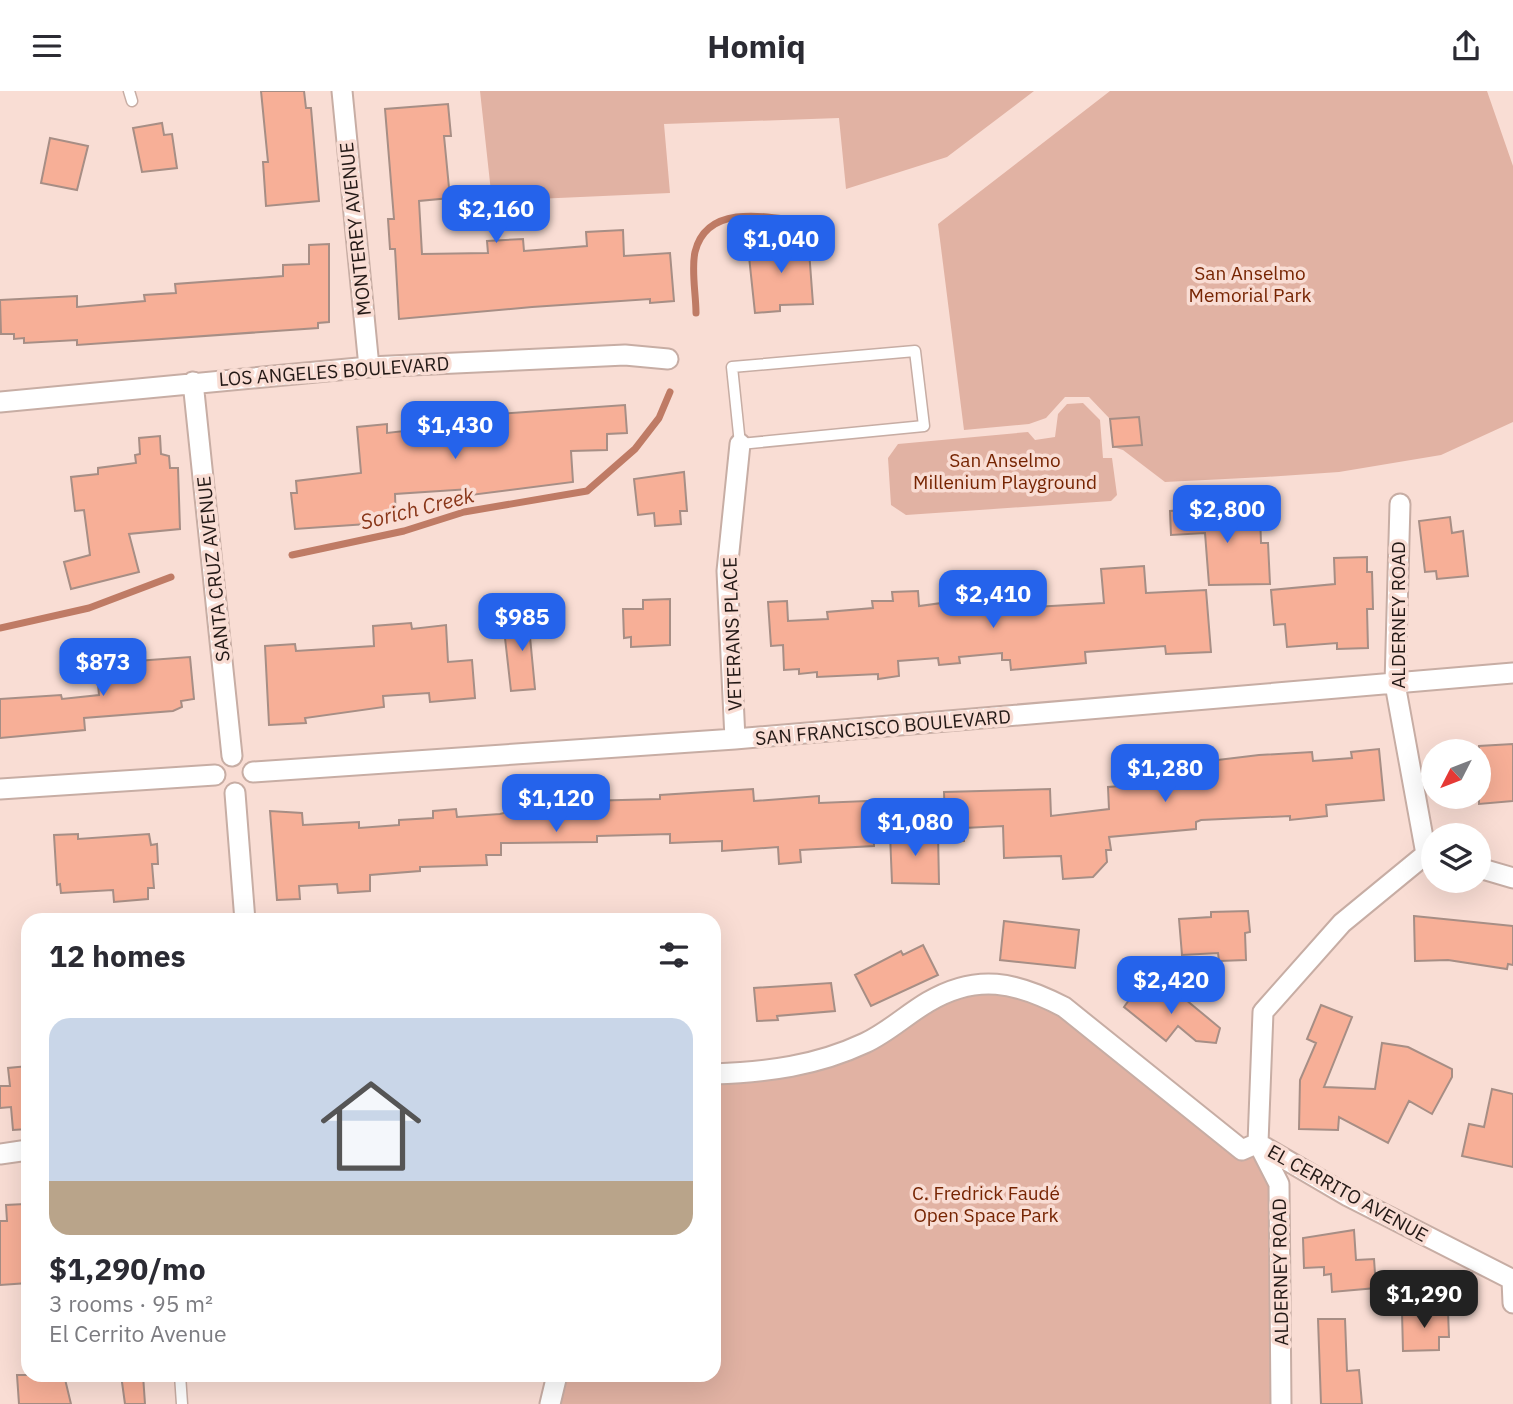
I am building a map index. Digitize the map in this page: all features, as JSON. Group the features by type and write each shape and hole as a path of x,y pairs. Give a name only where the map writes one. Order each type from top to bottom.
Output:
{"street":[{"name":"MONTEREY AVENUE","path":"342,91 369,367"},
{"name":"LOS ANGELES BOULEVARD","path":"0,402 369,367 625,355 668,359"},
{"name":"SANTA CRUZ AVENUE","path":"193,382 232,756"},
{"name":"VETERANS PLACE","path":"735,739 727,571 740,445"},
{"name":"ALDERNEY ROAD","path":"1400,504 1395,684 1423,823"},
{"name":"SAN FRANCISCO BOULEVARD","path":"253,772 735,739 1513,673"},
{"path":"215,775 221,761 232,756 245,760 253,772 247,787 234,793"},
{"path":"0,789 215,775"},
{"path":"215,775 222,787 234,793"},
{"path":"234,793 244,913"},
{"name":"ALDERNEY ROAD","path":"1281,1404 1282,1271 1279,1184 1258,1143 1263,1011 1342,923 1421,862"},
{"path":"1491,872 1513,878"},
{"path":"721,1073 813,1064 867,1042 929,1001 965,985 1002,983 1032,991 1064,1007 1242,1150 1258,1143"},
{"name":"EL CERRITO AVENUE","path":"1258,1143 1348,1196 1512,1280"},
{"path":"0,1154 21,1151"},
{"path":"1512,1280 1513,1303"},
{"path":"551,1404 556,1382"}],"lane":[{"path":"915,351 924,426 740,445 732,367 915,351"},
{"path":"181,1382 183,1404"}],"green space":[{"path":"480,91 1034,91 947,157 846,189 839,118 664,124 670,193 492,201"},
{"name":"San Anselmo Memorial Park","path":"1110,91 1487,91 1513,166 1513,422 1441,455 1339,472 1165,482 1123,450 1113,447 1110,419 1089,397 1065,397 1046,418 1029,424 964,430 938,224"},
{"name":"San Anselmo Millenium Playground","path":"1083,403 1100,420 1103,458 1112,458 1117,495 1111,501 906,515 891,505 888,458 898,444 1028,432 1035,440 1055,437 1058,414 1067,404"},
{"name":"C. Fredrick Faudé Open Space Park","path":"965,985 1032,991 1242,1150 1258,1143 1279,1184 1281,1404 551,1404 556,1382 721,1382 721,1073 813,1064"}],"building":[{"path":"261,91 304,91 306,108 311,108 319,201 266,206 263,162 268,162"},
{"path":"448,104 451,136 444,136 450,198 419,201 422,254 488,253 487,241 523,239 524,251 587,246 586,232 623,230 624,256 670,253 674,301 650,303 650,299 399,319 395,249 390,249 388,219 394,219 385,109"},
{"path":"162,123 164,135 172,134 177,168 142,172 133,128"},
{"path":"50,138 88,146 77,190 41,183"},
{"path":"808,237 813,304 780,305 780,311 755,313 748,247 777,246 776,238"},
{"path":"329,244 329,322 318,323 318,328 77,345 77,340 24,343 24,338 14,339 14,334 1,334 0,300 77,296 77,307 145,301 144,295 176,293 175,284 283,276 283,265 309,264 309,245"},
{"path":"625,405 627,433 607,434 607,450 571,451 573,482 471,495 470,489 395,494 396,522 295,529 291,493 297,493 296,481 361,473 357,427 387,424 387,433 431,428 429,411 453,410 453,417"},
{"path":"1139,417 1142,445 1113,447 1110,419"},
{"path":"160,436 161,454 169,456 170,468 178,468 180,529 129,534 139,572 71,589 64,562 90,555 84,510 75,511 71,477 98,474 98,468 136,463 135,455 140,454 139,438"},
{"path":"684,472 687,511 680,511 681,524 655,526 654,513 638,515 634,479"},
{"path":"1229,507 1229,517 1260,515 1261,543 1268,543 1270,584 1209,585 1205,533 1171,535 1170,511"},
{"path":"1450,517 1452,533 1463,531 1468,576 1437,579 1436,571 1425,572 1419,521"},
{"path":"1367,557 1367,572 1372,572 1373,609 1367,609 1368,648 1337,649 1337,643 1287,647 1285,624 1274,625 1271,590 1335,584 1334,558"},
{"path":"1144,566 1146,593 1206,590 1211,652 1166,654 1165,646 1085,652 1086,663 1011,670 1010,660 1002,660 1002,653 959,657 960,663 939,665 938,658 898,661 899,676 878,679 878,674 817,677 817,672 799,674 799,669 784,670 783,645 771,646 768,602 787,601 788,621 828,619 827,612 873,608 872,601 893,601 892,592 918,591 919,606 964,600 965,611 1104,603 1101,569"},
{"path":"670,599 670,645 631,647 631,637 624,638 623,609 643,609 643,600"},
{"path":"539,617 541,636 530,637 535,689 511,691 504,629 515,629 515,619"},
{"path":"411,623 412,629 446,625 448,662 472,660 475,698 430,702 429,693 383,696 384,707 305,718 306,723 269,725 265,646 295,644 296,651 374,646 373,626"},
{"path":"190,657 194,699 181,701 182,707 173,711 84,718 85,730 0,738 0,699 61,695 62,699 99,695 96,664"},
{"path":"1513,744 1513,801 1491,803 1491,745"},
{"path":"1379,749 1384,800 1326,805 1327,816 1290,820 1290,816 1201,820 1196,822 1196,829 1109,837 1111,850 1106,850 1107,862 1093,877 1063,879 1061,856 1004,858 1003,826 964,828 964,841 941,842 940,822 945,821 944,792 1050,789 1051,816 1109,809 1108,787 1121,786 1120,772 1176,769 1176,765 1259,755 1312,752 1313,761 1352,758 1351,752"},
{"path":"753,789 754,801 819,796 819,803 867,801 868,818 873,817 874,846 800,850 801,862 779,864 778,847 722,851 722,841 670,843 670,834 597,836 597,842 501,843 501,855 486,855 487,865 420,867 420,871 370,875 370,891 338,893 337,884 299,886 300,899 277,900 270,811 302,813 303,825 359,822 359,828 399,825 399,820 433,818 433,811 456,809 457,817 500,814 512,811 512,806 546,802 660,799 660,795"},
{"path":"938,833 939,884 892,883 890,834"},
{"path":"78,834 78,839 149,834 151,845 157,844 158,864 152,864 154,888 148,888 148,899 114,902 113,890 61,893 60,884 57,885 54,835"},
{"path":"1248,911 1250,932 1245,933 1246,960 1219,961 1218,953 1182,955 1179,919 1211,917 1211,912"},
{"path":"1414,916 1513,926 1513,965 1508,964 1507,969 1448,960 1415,961"},
{"path":"1004,921 1079,930 1075,968 1000,960"},
{"path":"923,945 938,975 871,1006 855,975 901,951 903,955"},
{"path":"1142,982 1165,1001 1168,996 1174,1002 1180,995 1220,1028 1216,1043 1196,1041 1178,1026 1166,1041 1124,1007"},
{"path":"831,983 835,1011 777,1016 778,1020 757,1021 754,988"},
{"path":"1321,1005 1352,1017 1324,1087 1375,1089 1382,1043 1408,1047 1452,1069 1452,1077 1432,1114 1409,1101 1388,1143 1339,1117 1338,1130 1299,1129 1300,1080 1316,1043 1307,1039"},
{"path":"21,1067 21,1129 13,1130 11,1107 0,1108 0,1086 10,1086 8,1068"},
{"path":"1492,1089 1513,1094 1513,1167 1462,1156 1469,1124 1484,1127"},
{"path":"21,1204 21,1284 0,1285 0,1221 7,1221 6,1205"},
{"path":"1354,1230 1356,1260 1374,1259 1376,1288 1332,1292 1331,1274 1324,1275 1324,1267 1304,1268 1303,1238"},
{"path":"1448,1311 1449,1337 1439,1337 1439,1350 1403,1351 1402,1312"},
{"path":"1318,1319 1345,1319 1347,1371 1359,1370 1362,1404 1321,1404"},
{"path":"17,1375 21,1375 21,1382 66,1382 71,1404 19,1404"},
{"path":"122,1382 143,1382 145,1404 125,1404"}],"waterway":[{"name":"Sorich Creek","path":"696,313 695,252 702,235 714,225 746,216 815,224"},
{"name":"Sorich Creek","path":"292,555 404,531 464,512 587,491 635,449 659,418 670,392"},
{"name":"Sorich Creek","path":"0,628 89,608 171,577"}]}
